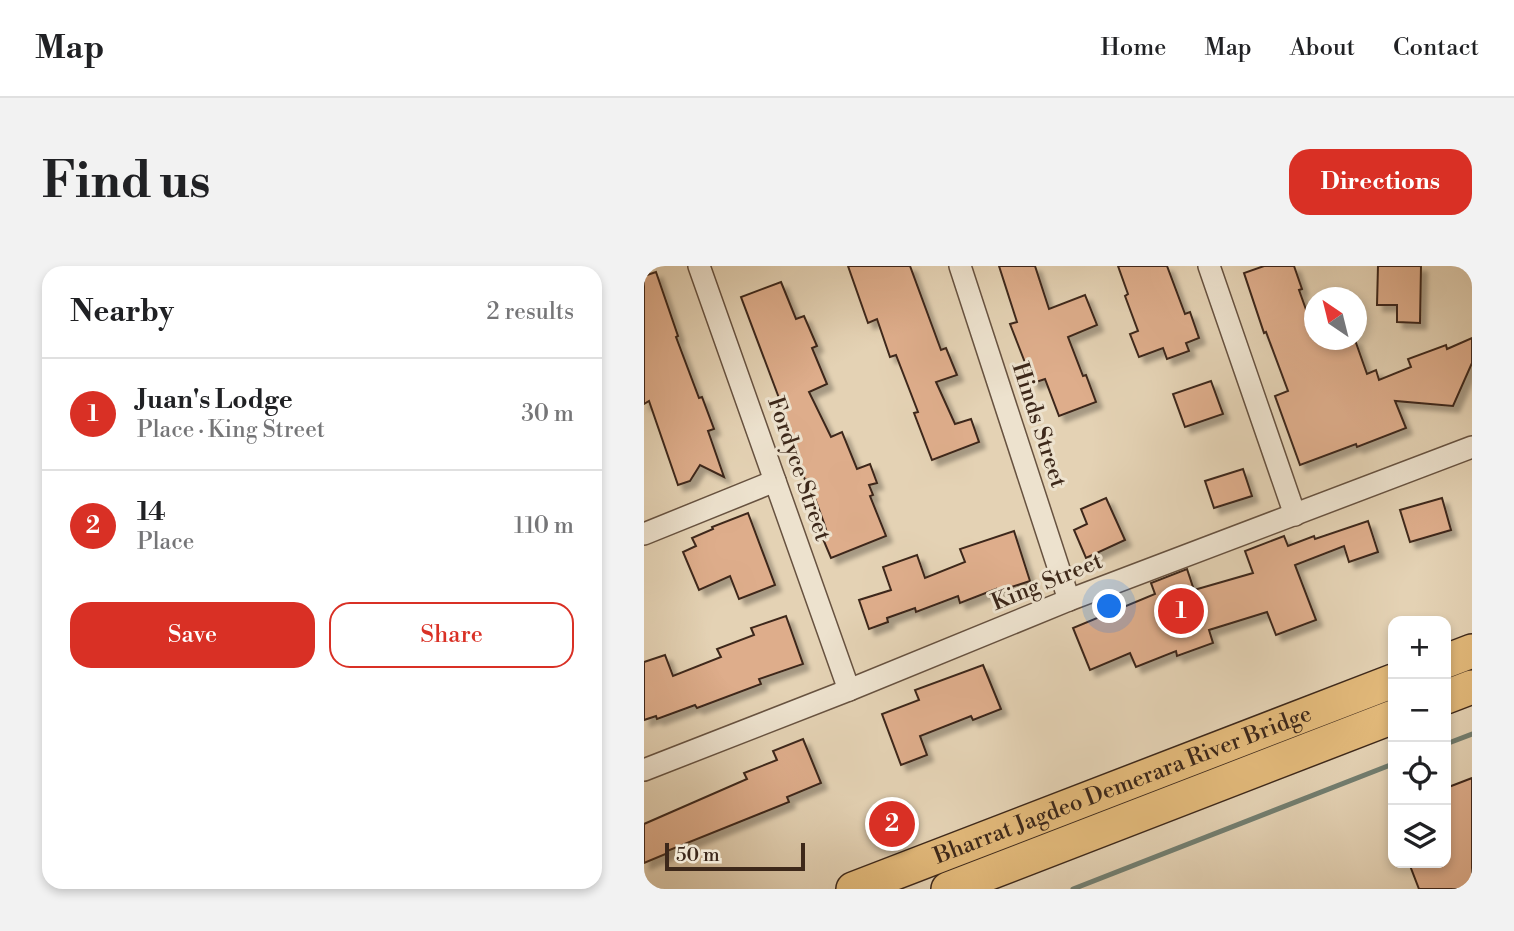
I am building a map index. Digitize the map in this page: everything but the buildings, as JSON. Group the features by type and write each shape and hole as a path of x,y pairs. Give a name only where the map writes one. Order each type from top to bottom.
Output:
{"main road":[{"path":"1451,659 1472,651"},
{"name":"Bharrat Jagdeo Demerara River Bridge","path":"853,889 1388,683"},
{"path":"1451,695 1472,687"},
{"name":"Bharrat Jagdeo Demerara River Bridge","path":"963,883 1388,719"}],"street":[{"name":"Fordyce Street","path":"699,266 849,690"},
{"name":"Hinds Street","path":"960,266 1069,600"},
{"path":"1209,266 1295,515"},
{"name":"King Street","path":"644,770 1069,600 1472,447"},
{"path":"644,534 775,481"}],"waterway":[{"path":"1451,742 1472,734"},
{"path":"1073,889 1388,766"}],"place":[{"name":"Juan's Lodge","path":"1181,611"},
{"name":"14","path":"892,824"}]}
